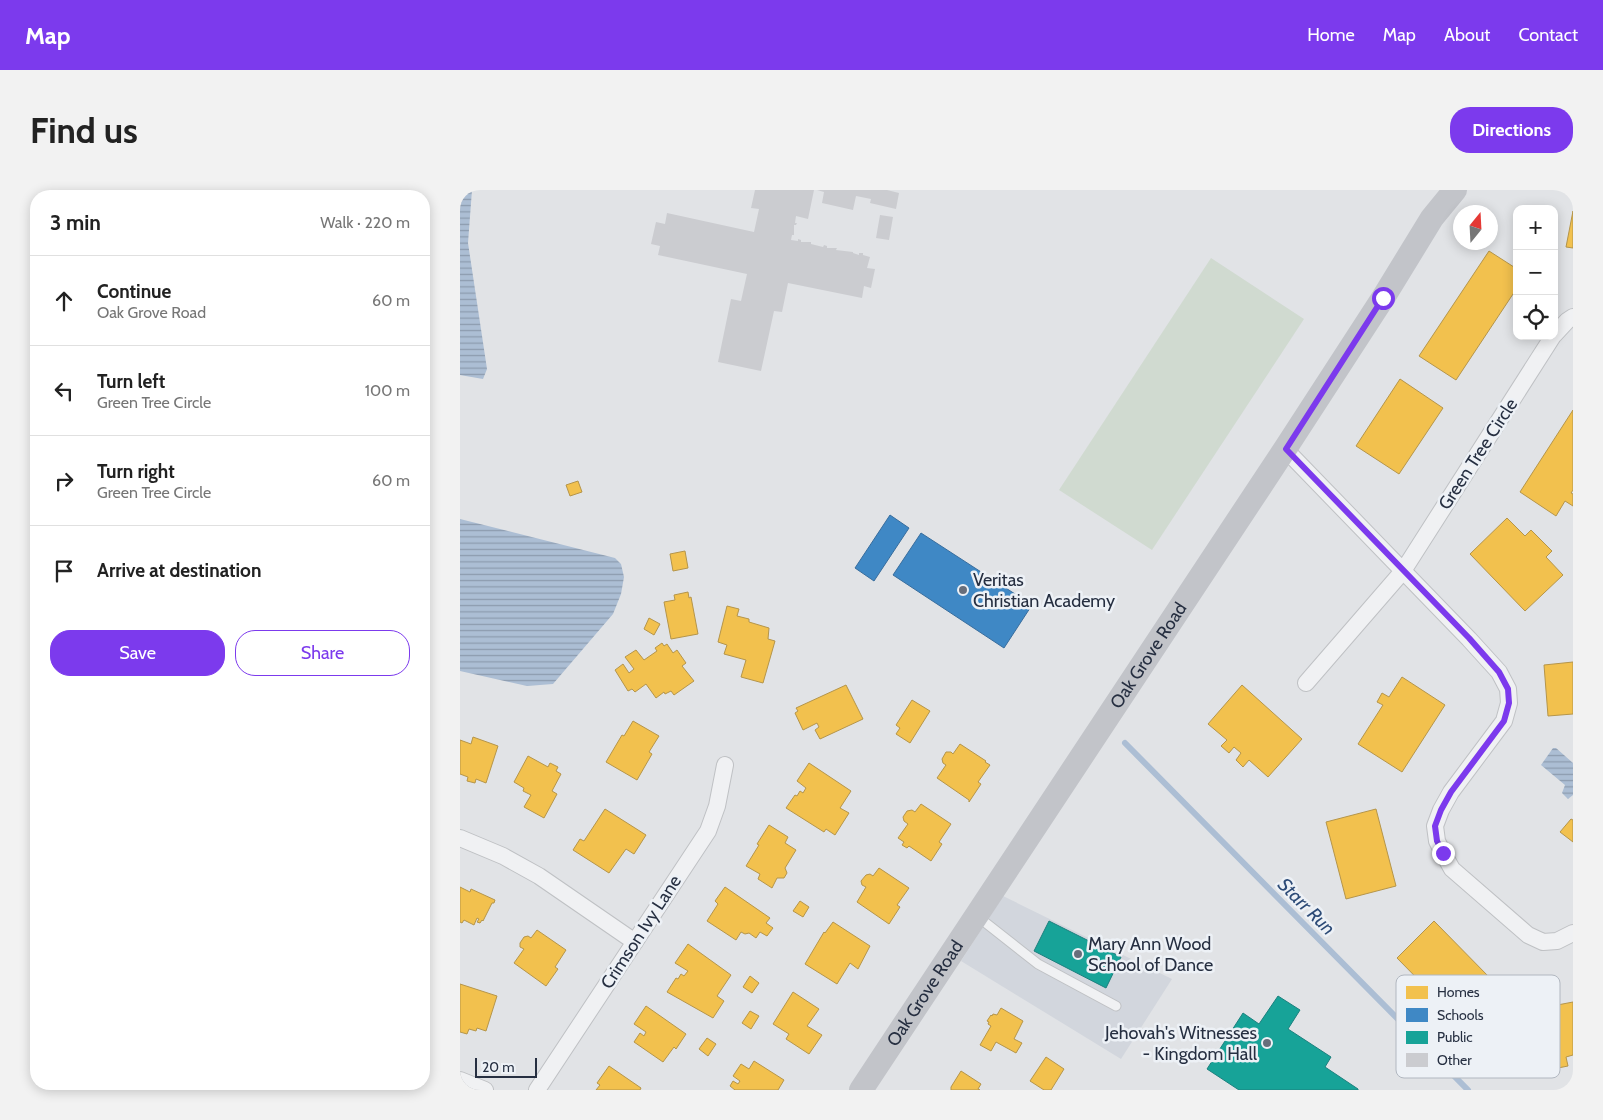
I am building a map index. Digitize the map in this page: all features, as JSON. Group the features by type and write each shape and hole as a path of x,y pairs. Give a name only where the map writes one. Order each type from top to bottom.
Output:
{"street":[{"name":"Oak Grove Road","path":"1432,218 1444,190"},
{"name":"Oak Grove Road","path":"861,1090 1286,449 1432,218 1454,190"},
{"name":"Green Tree Circle","path":"1558,331 1567,321 1573,318"},
{"name":"Green Tree Circle","path":"1306,683 1403,571 1551,340"},
{"path":"1286,449 1469,638 1499,672 1508,689 1509,703 1504,721 1451,792 1435,826 1437,841 1452,869 1528,935 1543,942 1557,940 1573,933"},
{"name":"Crimson Ivy Lane","path":"537,1090 708,831 717,806 725,765"},
{"path":"460,838 503,856 539,876 635,942"},
{"path":"460,1080 486,1090"}],"lane":[{"path":"977,916 1038,964 1116,1006"}],"shaded area":[{"path":"1211,258 1304,319 1152,550 1059,490"},
{"path":"1003,896 1172,979 1121,1059 961,961"}],"water":[{"path":"460,190 472,190 468,243 487,369 483,379 460,375"},
{"path":"460,519 615,558 621,564 624,577 621,594 613,614 553,684 527,686 460,671"},
{"path":"1553,748 1556,748 1573,763 1573,795 1568,799 1562,793 1565,785 1541,765"}],"building: Homes":[{"path":"1573,211 1573,248 1566,247"},
{"path":"1489,251 1513,266 1513,294 1456,380 1419,356"},
{"path":"1400,379 1443,408 1399,474 1356,446"},
{"path":"1573,410 1573,490 1571,493 1573,494 1573,506 1565,501 1556,516 1520,492"},
{"path":"578,481 582,492 570,496 566,485"},
{"path":"1507,518 1525,536 1531,530 1552,551 1546,557 1563,575 1525,611 1470,554"},
{"path":"685,551 688,568 673,571 670,554"},
{"path":"688,592 689,598 691,597 698,634 671,639 664,602 675,600 674,595"},
{"path":"727,606 739,609 737,616 769,628 768,639 775,641 763,683 741,677 746,660 724,654 727,645 718,642"},
{"path":"649,618 660,624 654,635 644,629"},
{"path":"662,643 664,646 667,644 673,653 677,650 686,663 682,666 694,681 674,695 671,691 665,694 664,692 656,698 646,684 635,692 632,689 628,691 615,670 623,664 629,673 634,669 625,657 636,650 644,660 657,651 655,648"},
{"path":"1573,662 1573,714 1548,716 1544,665"},
{"path":"1402,677 1445,705 1402,772 1358,744 1383,705 1377,702 1382,693 1389,697"},
{"path":"846,685 863,719 820,739 815,730 819,727 817,723 803,730 795,713 798,711 796,708"},
{"path":"1242,685 1302,739 1268,777 1249,760 1243,767 1236,760 1241,753 1234,747 1229,753 1221,746 1227,740 1208,724"},
{"path":"912,700 930,711 910,743 896,734 900,728 896,725"},
{"path":"633,721 659,736 649,752 652,754 637,780 606,762"},
{"path":"473,737 498,746 486,783 476,779 475,783 467,781 468,777 460,774 460,740 471,744"},
{"path":"960,744 990,765 978,782 981,784 969,802 969,800 937,778 946,765 942,759 946,752 953,754"},
{"path":"528,756 548,767 550,763 558,767 556,771 561,774 552,791 557,794 544,818 524,807 531,795 523,791 524,788 514,782"},
{"path":"809,763 851,791 840,808 849,813 835,835 826,829 824,832 786,808 795,795 797,796 800,791 803,793 806,788 797,781"},
{"path":"921,804 951,824 939,842 942,844 931,861 909,846 907,848 902,845 904,842 898,838 908,824 904,821 903,817 907,811 912,810 915,812"},
{"path":"605,809 646,835 634,854 626,849 609,873 573,850 580,839 584,841"},
{"path":"1376,809 1396,886 1346,899 1326,822"},
{"path":"1571,819 1573,820 1573,842 1560,832"},
{"path":"769,825 788,837 785,843 796,850 785,868 787,873 784,878 777,878 772,888 758,879 760,874 746,866"},
{"path":"879,868 909,888 897,905 900,907 889,924 857,902 866,887 862,885 861,881 866,875 870,874 873,876"},
{"path":"460,887 470,892 471,889 495,900 480,923 477,922 479,919 477,918 474,925 464,920 462,923 460,922"},
{"path":"725,887 770,918 766,923 773,928 767,936 760,932 756,938 749,933 741,932 736,940 707,921 718,904 715,901"},
{"path":"800,901 809,907 803,917 793,911"},
{"path":"1434,921 1487,975 1414,975 1397,958"},
{"path":"833,922 870,946 858,969 850,963 837,984 805,964 824,932"},
{"path":"537,930 566,950 555,967 558,969 546,986 514,963 524,949 520,947 520,943 524,937 528,936 531,938"},
{"path":"688,944 731,975 717,996 724,1001 713,1018 667,992 676,978 678,979 681,974 684,976 688,971 675,963"},
{"path":"750,976 759,983 752,993 743,987"},
{"path":"460,984 497,996 486,1031 477,1028 476,1031 469,1029 467,1034 460,1032"},
{"path":"793,992 819,1009 807,1026 822,1035 809,1054 786,1039 789,1034 773,1024"},
{"path":"1573,1002 1573,1055 1566,1057 1568,1066 1560,1068 1560,1004"},
{"path":"646,1006 686,1034 676,1049 674,1047 663,1062 634,1042 640,1033 644,1036 646,1032 634,1024"},
{"path":"1001,1008 1023,1021 1014,1039 1022,1043 1016,1053 996,1042 991,1051 980,1045 991,1026 987,1021 991,1015 997,1015"},
{"path":"750,1011 759,1016 751,1029 742,1023"},
{"path":"707,1038 716,1044 708,1056 699,1049"},
{"path":"1046,1057 1064,1069 1051,1090 1044,1090 1030,1081"},
{"path":"754,1061 784,1080 778,1090 735,1090 730,1086 733,1081 738,1084 740,1081 733,1076 741,1064 749,1069"},
{"path":"609,1066 641,1088 640,1090 596,1090 600,1085 597,1083"},
{"path":"961,1071 981,1084 978,1089 980,1090 951,1090"}],"building: Schools":[{"path":"890,515 909,528 874,581 855,568"},
{"name":"Veritas Christian Academy","path":"921,533 1032,605 1004,648 893,575"}],"building: Public":[{"name":"Mary Ann Wood School of Dance","path":"1049,921 1121,957 1106,988 1034,951"},
{"name":"Jehovah's Witnesses - Kingdom Hall","path":"1278,996 1300,1010 1288,1029 1331,1057 1325,1067 1358,1090 1239,1090 1207,1069 1243,1013 1259,1024"}],"building: Other":[{"path":"755,190 814,190 808,219 796,216 795,223 797,223 794,225 794,235 792,235 791,240 798,241 798,239 801,242 811,242 811,244 823,247 824,245 827,248 837,248 836,250 853,252 859,255 859,253 863,253 863,255 870,257 867,268 875,269 871,288 864,286 862,298 788,283 782,312 774,311 761,371 718,362 731,299 741,301 747,274 658,255 660,246 651,244 656,222 665,224 667,213 754,232 759,209 751,208"},
{"path":"817,190 887,190 899,193 896,209 870,203 871,199 856,196 853,210 822,203 824,192"},
{"path":"880,215 893,217 889,240 876,238"}],"waterway":[{"name":"Starr Run","path":"1125,743 1396,1017"},
{"name":"Starr Run","path":"1456,1078 1468,1090"}],"place":[{"name":"Veritas Christian Academy","path":"963,590"},
{"name":"Mary Ann Wood School of Dance","path":"1078,954"},
{"name":"Jehovah's Witnesses - Kingdom Hall","path":"1267,1043"}],"route":[{"path":"1383,298 1286,449 1469,638 1499,672 1508,689 1509,703 1504,721 1451,792 1441,810 1435,826 1437,841 1443,853"}]}
